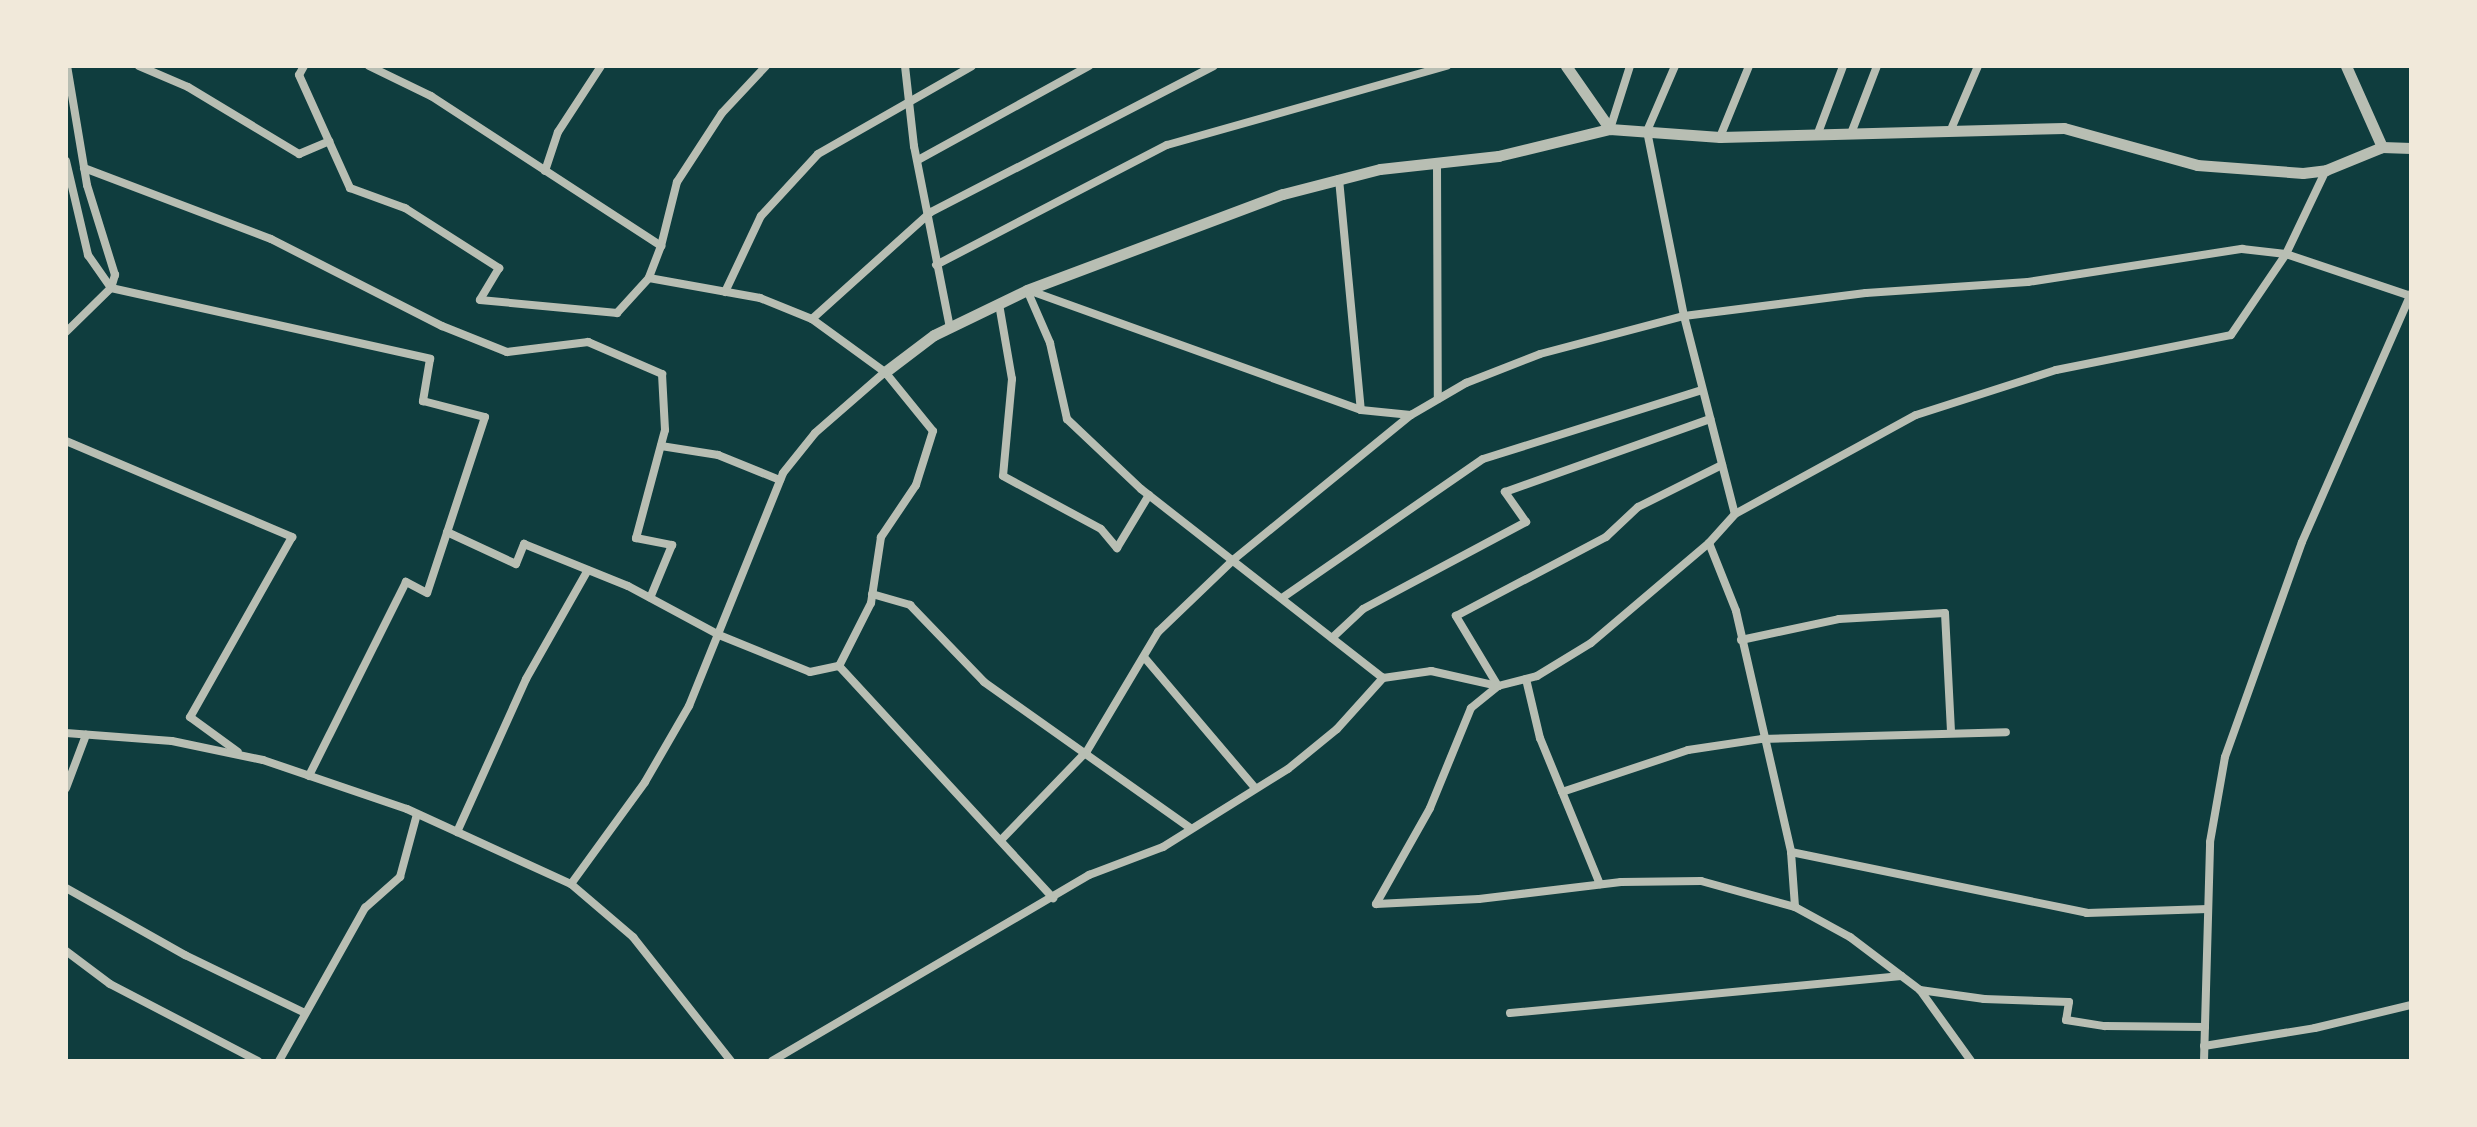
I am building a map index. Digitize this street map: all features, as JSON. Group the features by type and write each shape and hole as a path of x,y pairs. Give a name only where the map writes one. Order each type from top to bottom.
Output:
{"street":[{"path":"66,332 111,288 112,258 84,168 67,66"},
{"path":"139,66 188,87 299,154 329,141"},
{"path":"304,66 299,75 350,188 405,208 499,268 480,300 617,313 649,278 661,246 677,182 722,113 766,66"},
{"path":"369,66 431,96 661,246"},
{"path":"545,171 558,132 601,66"},
{"path":"905,66 918,160 931,212 936,265 950,328"},
{"path":"725,292 761,216 818,154 972,66"},
{"path":"918,160 1089,66"},
{"path":"812,319 931,212 1214,66"},
{"path":"936,265 1167,145 1447,66"},
{"path":"1566,66 1610,129"},
{"path":"1610,129 1630,66"},
{"path":"1675,66 1647,131 1684,316 1735,514"},
{"path":"1720,137 1749,66"},
{"path":"1818,133 1843,66"},
{"path":"1852,131 1877,66"},
{"path":"1952,127 1978,66"},
{"path":"2346,66 2382,147"},
{"path":"571,884 645,782 689,706 780,480 815,433 885,372 950,328 1027,290 1283,194 1380,169 1498,156 1610,129 1720,137 1952,127 2064,128 2197,165 2326,170 2382,147 2411,148"},
{"path":"66,161 88,255 111,288 430,359 423,401 485,417 427,593 406,582 309,776"},
{"path":"1437,164 1438,399"},
{"path":"84,168 271,239 442,326 507,352 588,342 662,374 661,446 636,538 672,545 650,598"},
{"path":"1971,1061 1920,990 1850,937 1795,907 1701,881 1600,884 1479,899 1376,904 1430,808 1471,708 1498,686 1526,679 1591,643 1709,543 1735,514 1916,415 2056,370 2231,335 2286,254 2326,170"},
{"path":"1339,179 1361,410"},
{"path":"1002,839 1087,751 1158,632 1233,560 1411,415 1438,399 1540,354 1684,316 1866,293 2028,282 2242,249 2286,254 2411,295 2302,542 2225,757 2210,842 2204,1061"},
{"path":"649,278 760,298 812,319 885,372 933,431 916,485 881,537 872,594 839,666"},
{"path":"1027,290 1361,410 1411,415"},
{"path":"1027,290 1050,343 1067,419 1149,495 1383,678"},
{"path":"999,304 1012,379 1003,476 1101,529 1117,548 1149,495"},
{"path":"1282,598 1483,459 1702,390"},
{"path":"1332,638 1363,609 1526,522 1505,492 1710,419"},
{"path":"66,441 292,537 190,717 242,756"},
{"path":"661,446 718,455 780,480"},
{"path":"1498,686 1456,616 1606,537 1638,507 1722,465"},
{"path":"447,532 516,564 524,544 650,598 719,635 810,672 839,666"},
{"path":"1709,543 1741,640 1791,852 1795,907"},
{"path":"457,832 526,679 588,570"},
{"path":"872,594 910,605 984,682 1087,751 1190,828"},
{"path":"1741,640 1839,619 1945,613 1951,733"},
{"path":"1144,657 1255,788"},
{"path":"839,666 1002,839 1053,898"},
{"path":"772,1061 1089,875 1163,847 1288,769 1337,729 1383,678 1431,671 1498,686"},
{"path":"1526,679 1540,738 1600,884"},
{"path":"1562,792 1688,750 1762,739 2006,732"},
{"path":"66,733 172,741 242,756 309,776 417,814 571,884 633,937 731,1061"},
{"path":"66,788 86,735"},
{"path":"279,1061 303,1012 365,908 400,877 417,814"},
{"path":"1791,852 2087,913 2208,909"},
{"path":"66,888 185,955 303,1012"},
{"path":"66,951 110,984 258,1061"},
{"path":"1510,1013 1902,976"},
{"path":"1920,990 1984,999 2069,1002 2066,1020 2105,1026 2205,1027"},
{"path":"2204,1046 2315,1028 2411,1005"}]}
